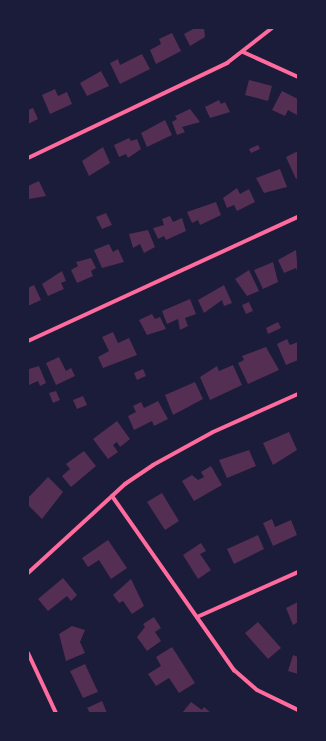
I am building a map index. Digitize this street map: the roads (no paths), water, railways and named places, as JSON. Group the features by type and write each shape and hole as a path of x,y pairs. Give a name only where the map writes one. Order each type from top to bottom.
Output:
{"street":[{"path":"28,158 227,63 272,28"},
{"path":"243,52 298,77"},
{"path":"28,342 298,217"},
{"path":"28,573 112,496 166,457 298,394"},
{"path":"112,496 234,670 257,690 298,710"},
{"path":"197,617 298,572"},
{"path":"28,653 56,713"}]}
